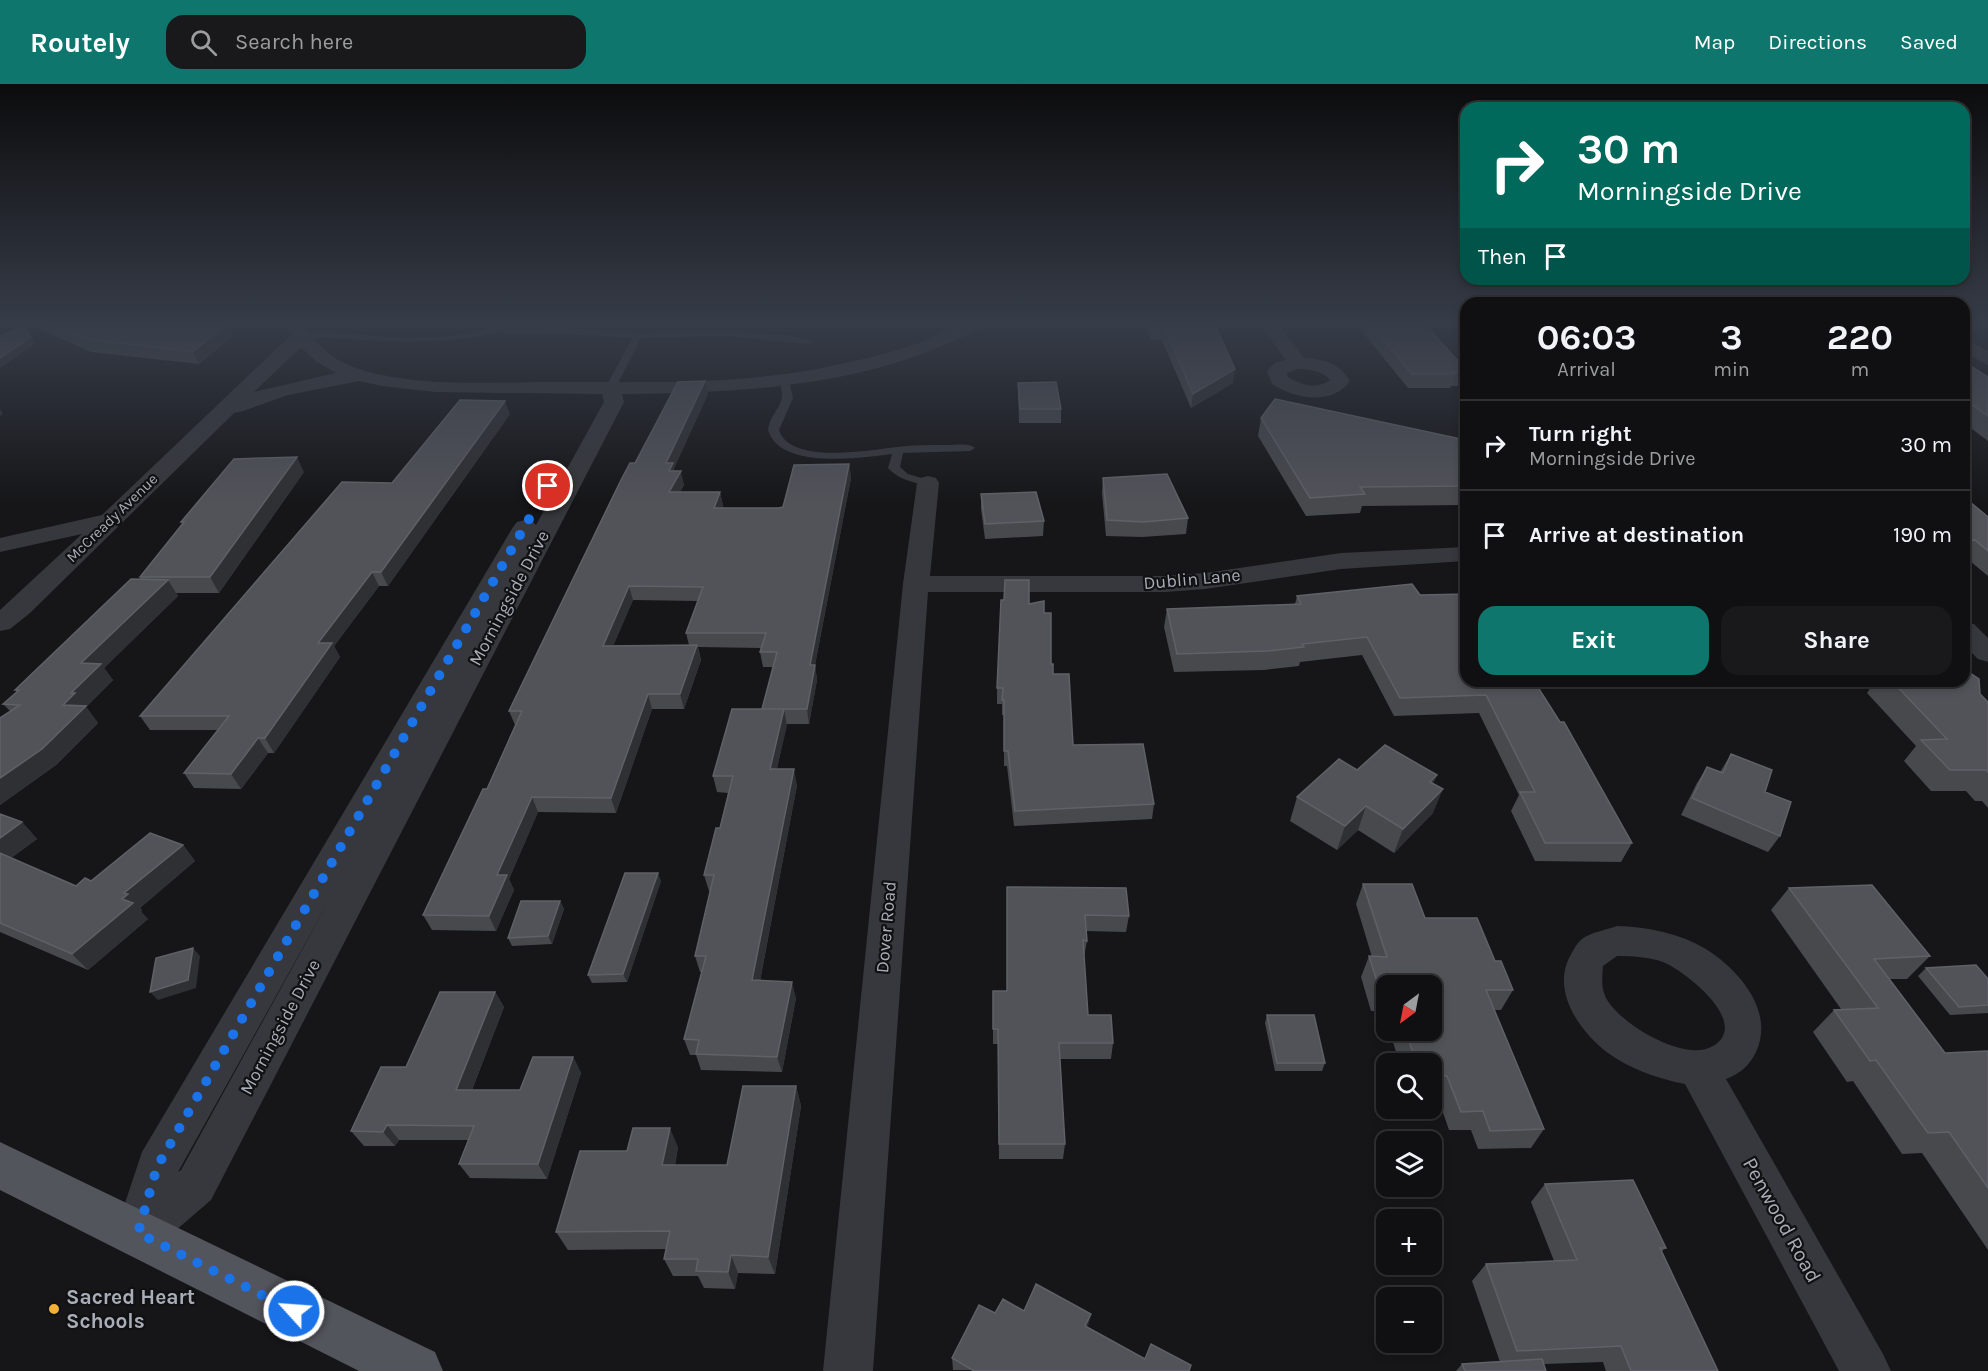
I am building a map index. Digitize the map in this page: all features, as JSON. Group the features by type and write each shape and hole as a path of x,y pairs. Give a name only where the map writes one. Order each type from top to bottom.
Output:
{"main road":[{"path":"0,1165 416,1371"}],"street":[{"name":"McCready Avenue","path":"0,623 21,607 224,412 249,383"},
{"name":"McCready Avenue","path":"224,412 248,401 313,383"},
{"path":"422,383 453,387 611,387 718,386 757,383"},
{"name":"Morningside Drive","path":"138,1233 196,1185 614,402 611,387"},
{"name":"Dover Road","path":"848,1371 916,584 928,483"},
{"path":"0,545 109,521"},
{"name":"Dublin Lane","path":"916,584 1165,584 1205,581 1341,561 1460,554"},
{"path":"1970,636 1988,653"},
{"name":"Penwood Road","path":"1698,1068 1866,1371"}],"lane":[{"path":"611,387 613,383"},
{"path":"785,383 789,396 787,406 774,426 775,435 784,445 800,452 862,455 898,450 970,448"},
{"path":"898,450 894,468 904,476 928,483"}],"building":[{"path":"677,383 704,383 666,463 673,463 669,471 681,471 669,492 720,492 714,508 779,508 783,507 794,465 849,464 810,665 815,665 807,709 762,709 777,652 760,652 766,633 686,633 703,587 629,586 603,646 697,645 680,694 648,694 611,798 532,797 497,875 507,875 489,916 423,915 483,789 487,789 522,711 509,711 621,480 630,463 635,463"},
{"path":"1018,383 1056,383 1061,409 1020,409"},
{"path":"1188,383 1211,383 1193,394"},
{"path":"1970,383 1988,383 1988,416 1970,403"},
{"path":"1275,399 1460,439 1460,486 1360,487 1365,494 1310,498 1261,418"},
{"path":"460,400 505,401 381,572 372,572 318,643 332,643 265,738 258,738 231,774 184,773 229,716 140,716 342,482 392,483"},
{"path":"297,457 210,577 140,577 184,522 181,522 234,459"},
{"path":"1167,474 1188,518 1143,522 1107,520 1103,478"},
{"path":"1036,492 1044,521 985,524 981,494"},
{"path":"1970,502 1988,517 1988,551 1975,540 1970,541"},
{"path":"131,579 168,580 81,663 101,664 71,693 75,693 63,705 86,706 42,749 0,778 0,718 20,705 3,704"},
{"path":"1005,580 1029,580 1029,604 1044,601 1044,613 1051,613 1051,664 1053,664 1053,674 1069,674 1073,745 1143,744 1154,804 1015,811 1008,751 1004,751 1003,688 997,688 1001,600 1004,600"},
{"path":"1412,584 1420,595 1460,594 1460,687 1538,687 1560,722 1564,722 1632,843 1545,843 1520,792 1535,792 1486,695 1400,698 1367,637 1302,644 1304,647 1268,651 1177,654 1167,609 1301,604 1297,596"},
{"path":"1970,673 1979,679 1980,694 1988,702 1988,772 1986,770 1950,770 1921,740 1947,739 1898,687 1970,687"},
{"path":"732,709 784,709 770,769 794,769 752,980 792,982 777,1057 696,1054 699,1040 684,1039 706,956 695,956 714,875 704,875 716,828 720,828 733,776 713,776"},
{"path":"1385,745 1437,775 1430,782 1443,789 1403,829 1366,806 1345,826 1297,797 1339,759 1357,770"},
{"path":"1731,754 1772,770 1765,792 1791,802 1780,836 1692,798 1707,767 1723,773"},
{"path":"0,814 22,822 0,838"},
{"path":"150,833 183,845 124,893 128,894 122,899 133,903 72,954 0,923 0,853 76,886 85,878 91,881"},
{"path":"625,873 658,873 623,974 588,975"},
{"path":"1363,884 1412,884 1425,918 1477,918 1495,961 1501,961 1513,990 1486,990 1544,1129 1490,1131 1483,1111 1461,1112 1447,1076 1442,1076 1442,1053 1413,1053 1409,1041 1442,1041 1442,975 1376,975 1376,978 1369,956 1387,957"},
{"path":"1872,885 1930,956 1874,959 1945,1053 1988,1051 1988,1188 1949,1132 1928,1133 1876,1060 1870,1061 1834,1010 1878,1008 1789,888"},
{"path":"1007,887 1126,888 1129,916 1085,915 1087,941 1083,940 1088,1015 1111,1015 1113,1043 1059,1043 1065,1144 999,1144 998,1029 993,1029 993,991 1007,991"},
{"path":"521,901 560,901 548,936 508,938"},
{"path":"193,948 188,980 150,992 156,958"},
{"path":"1976,965 1988,979 1988,1005 1959,1007 1926,968"},
{"path":"440,992 495,992 456,1090 520,1090 533,1057 573,1057 538,1164 459,1164 474,1126 387,1125 383,1132 351,1131 381,1067 406,1067"},
{"path":"1267,1015 1314,1015 1325,1063 1277,1063"},
{"path":"743,1086 796,1086 768,1257 731,1255 728,1272 696,1271 698,1259 664,1259 670,1231 556,1232 580,1151 627,1151 633,1128 670,1128 662,1165 727,1165"},
{"path":"1633,1180 1666,1248 1660,1248 1718,1371 1631,1371 1621,1346 1517,1351 1486,1264 1577,1260 1545,1184"},
{"path":"1036,1284 1091,1314 1085,1326 1145,1359 1151,1344 1191,1365 1189,1371 974,1371 952,1358 979,1305 995,1313 1003,1299 1024,1311"},
{"path":"1542,1359 1546,1371 1465,1371 1462,1364"}],"place":[{"name":"Sacred Heart Schools","path":"54,1309"}],"route":[{"path":"294,1311 138,1233 157,1167 548,486"}]}
